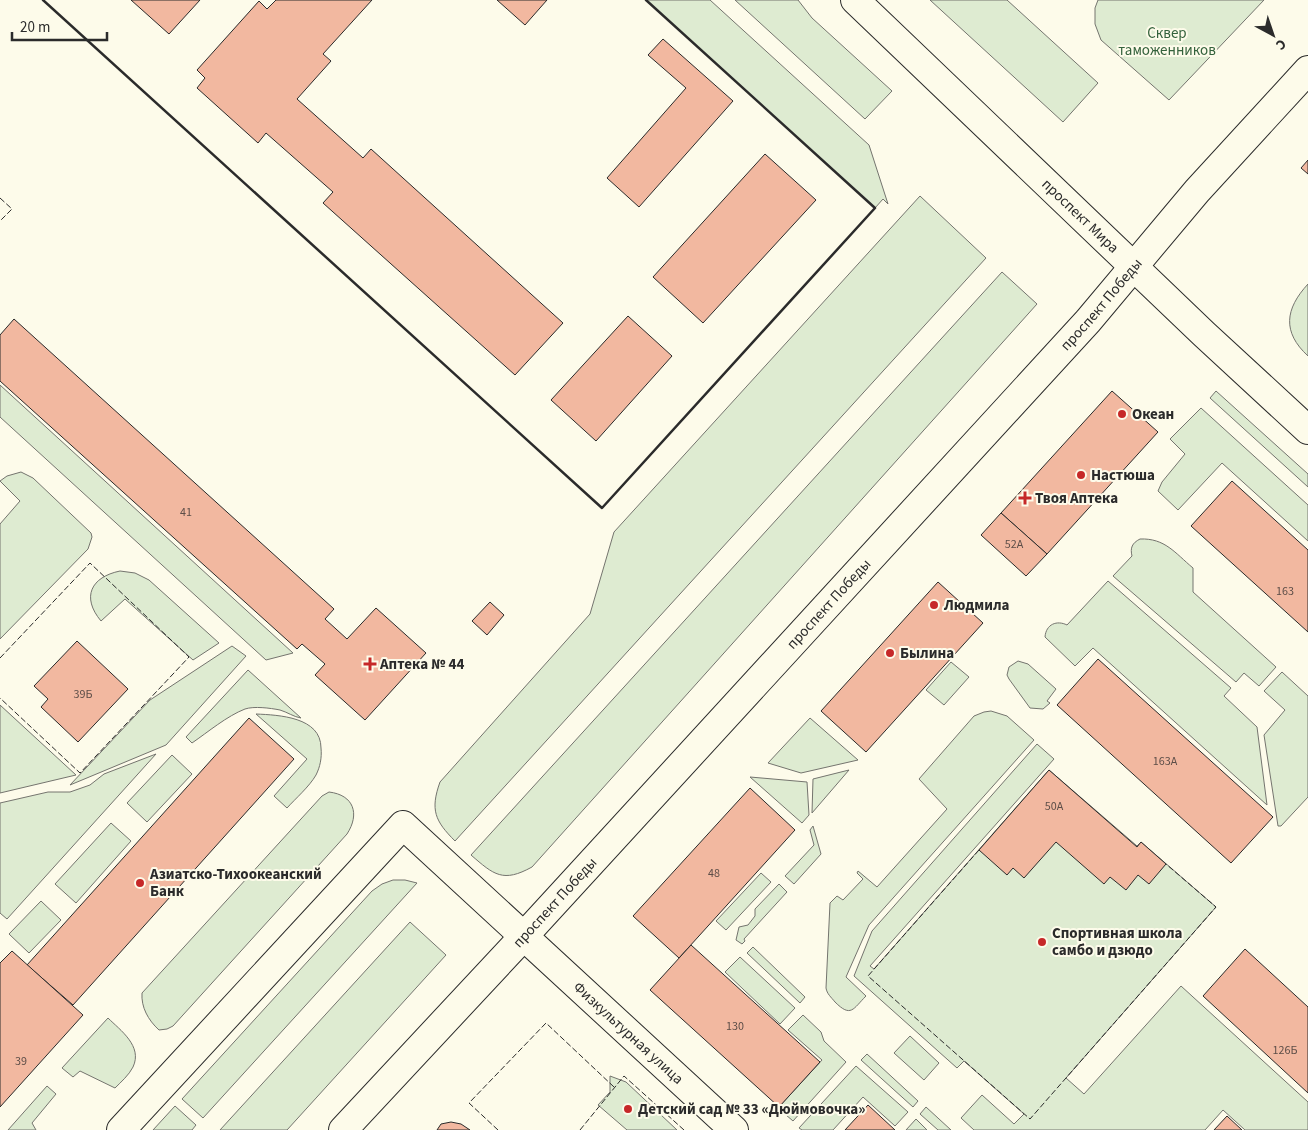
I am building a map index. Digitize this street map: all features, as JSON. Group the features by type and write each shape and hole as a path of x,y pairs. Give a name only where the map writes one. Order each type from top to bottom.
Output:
{"main road":[{"name":"проспект Мира","path":"855,0 1308,430"},
{"name":"проспект Победы","path":"342,1130 523,937 1088,321 1197,191 1308,70"},
{"name":"Физкультурная улица","path":"121,1130 403,826 734,1130"}],"green space":[{"path":"646,0 710,0 869,145 888,204 883,199 875,208"},
{"path":"735,0 798,0 812,18 892,91 865,119"},
{"path":"930,0 1007,0 1098,83 1063,122"},
{"name":"Сквер таможенников","path":"1098,0 1264,0 1169,100 1101,40 1095,24 1095,8"},
{"path":"920,196 986,258 455,841 443,827 436,814 435,800 440,782 590,614 614,532"},
{"path":"1002,272 1037,304 532,867 506,876 486,868 471,855"},
{"path":"1308,284 1308,356 1294,338 1290,320 1295,302"},
{"path":"0,385 293,653 266,660 0,417"},
{"path":"1216,391 1308,474 1308,487 1210,398"},
{"path":"1201,408 1308,505 1308,541 1222,463 1178,510 1158,491 1162,482 1185,454 1170,439"},
{"path":"21,472 33,478 91,533 92,537 88,549 0,639 0,524 20,501 0,481 7,476"},
{"path":"1140,539 1149,539 1169,547 1193,568 1193,592 1276,667 1259,686 1244,673 1236,682 1113,576 1132,556 1132,546"},
{"path":"120,571 135,573 149,580 219,643 193,660 125,599 101,621 91,604 92,589 102,578"},
{"path":"1108,581 1231,688 1224,696 1257,727 1267,805 1093,648 1075,666 1045,637 1047,629 1053,624 1067,625"},
{"path":"232,646 246,656 166,745 70,785 150,700"},
{"path":"1018,661 1028,664 1056,689 1047,701 1050,703 1043,709 1030,708 1009,679 1007,675 1009,667"},
{"path":"951,662 969,677 944,705 926,690"},
{"path":"248,670 301,718 280,710 249,708 231,716 192,743 186,737"},
{"path":"1282,672 1308,696 1308,797 1281,826 1278,826 1264,735 1285,710 1264,691"},
{"path":"0,705 76,775 0,793"},
{"path":"991,711 1007,716 1034,740 869,925 846,977 866,996 852,1010 845,1010 828,994 826,988 830,903 837,896 843,900 863,879 857,873 858,871 877,887 947,809 919,779 974,716"},
{"path":"256,714 276,715 297,720 314,730 319,738 321,755 316,775 287,808 274,796 307,759"},
{"path":"810,718 858,760 801,773 768,763"},
{"name":"Спортивная школа самбо и дзюдо","path":"1037,744 1054,759 870,966 874,969 1049,770 1137,846 1141,842 1216,907 1066,1078 1084,1094 1181,986 1308,1102 1308,1130 1245,1130 1223,1110 1205,1130 974,1130 961,1118 982,1095 1014,1124 1024,1114 964,1061 957,1068 854,976 872,931"},
{"path":"156,754 7,919 0,913 0,803 48,792 70,792 90,785 104,774"},
{"path":"172,755 192,774 147,822 127,803"},
{"path":"849,770 812,813 813,779"},
{"path":"750,777 807,782 809,815 802,823"},
{"path":"329,792 344,797 352,807 353,819 347,834 173,1026 159,1030 146,1013 142,993 322,796"},
{"path":"111,823 131,841 76,903 55,884"},
{"path":"813,826 821,854 794,884 785,876 814,845 810,830"},
{"path":"761,873 771,882 726,930 716,921"},
{"path":"393,880 417,883 203,1118 182,1099 372,891 382,884"},
{"path":"779,884 787,892 744,939 745,941 742,944 736,940 739,927 748,925 755,916 755,909"},
{"path":"41,901 61,920 29,953 9,934"},
{"path":"410,922 446,955 287,1130 220,1130"},
{"path":"753,947 805,997 800,1003 747,953"},
{"path":"740,957 795,1008 780,1024 725,972"},
{"path":"803,1015 821,1032 824,1041 846,1062 793,1121 778,1108 822,1060 788,1030"},
{"path":"108,1018 129,1039 135,1052 133,1067 115,1088 80,1071 73,1077 62,1068"},
{"path":"910,1036 939,1063 924,1080 894,1053"},
{"path":"867,1054 918,1101 913,1107 861,1060"},
{"path":"856,1066 908,1112 895,1126 863,1097 833,1130 802,1130 799,1128"},
{"name":"Детский сад № 33 «Дюймовочка»","path":"610,1076 626,1082 677,1130 627,1130 598,1105 610,1092"},
{"path":"47,1086 56,1094 32,1123 36,1130 8,1130"},
{"path":"175,1106 196,1125 192,1130 153,1130"},
{"path":"926,1107 951,1130 938,1130 920,1114"},
{"path":"916,1119 927,1130 906,1130"}],"building":[{"path":"131,0 200,0 169,34"},
{"path":"276,0 372,0 323,54 331,61 297,99 363,158 371,149 563,323 515,375 323,203 333,192 266,133 258,143 197,88 205,78 197,70 259,1 267,9"},
{"path":"497,0 547,0 525,25"},
{"path":"663,39 733,101 639,207 607,178 686,88 648,55"},
{"path":"765,154 816,200 703,323 653,277"},
{"path":"1308,160 1308,174 1301,168"},
{"path":"628,316 672,356 596,441 551,400"},
{"path":"14,319 334,609 325,619 347,639 376,608 426,653 365,720 315,675 325,664 302,644 297,649 0,381 0,335"},
{"path":"1112,391 1158,432 1047,554 1001,513"},
{"path":"1232,481 1308,550 1308,632 1191,526"},
{"path":"1001,513 1047,554 1026,576 981,535"},
{"path":"938,582 983,623 866,752 821,711"},
{"path":"490,602 504,615 487,635 472,621"},
{"path":"77,641 128,689 78,742 41,707 48,699 34,686"},
{"path":"1098,659 1273,817 1231,863 1057,705"},
{"path":"249,718 294,759 73,1005 27,965"},
{"path":"1049,770 1137,847 1141,842 1166,864 1149,884 1138,875 1126,890 1110,877 1104,884 1056,842 1024,878 1013,868 1007,875 979,850"},
{"path":"750,788 795,830 679,958 633,916"},
{"path":"691,945 820,1062 779,1107 650,990"},
{"path":"1245,949 1308,1007 1308,1093 1203,996"},
{"path":"12,951 83,1015 0,1107 0,963"},
{"path":"868,1105 895,1130 845,1130"},
{"path":"1227,1116 1242,1130 1214,1130"},
{"path":"451,1122 461,1124 470,1130 437,1130 441,1124"}],"fence":[{"path":"0,198 12,209 0,221"},
{"path":"0,658 90,563 189,657 80,773 0,698"},
{"path":"979,850 868,976 1030,1119 1216,907 1166,864"},
{"path":"498,1130 469,1103 546,1023 614,1087"},
{"path":"580,1130 624,1076 684,1130"}],"wall":[{"path":"43,0 602,508 875,208 646,0"}],"place":[{"name":"Океан","path":"1122,414"},
{"name":"Настюша","path":"1081,475"},
{"name":"Твоя Аптека","path":"1025,498"},
{"name":"Людмила","path":"934,605"},
{"name":"Былина","path":"890,653"},
{"name":"Аптека № 44","path":"370,664"},
{"name":"Азиатско-Тихоокеанский Банк","path":"140,883"},
{"name":"Спортивная школа самбо и дзюдо","path":"1042,942"},
{"name":"Детский сад № 33 «Дюймовочка»","path":"628,1109"}]}
